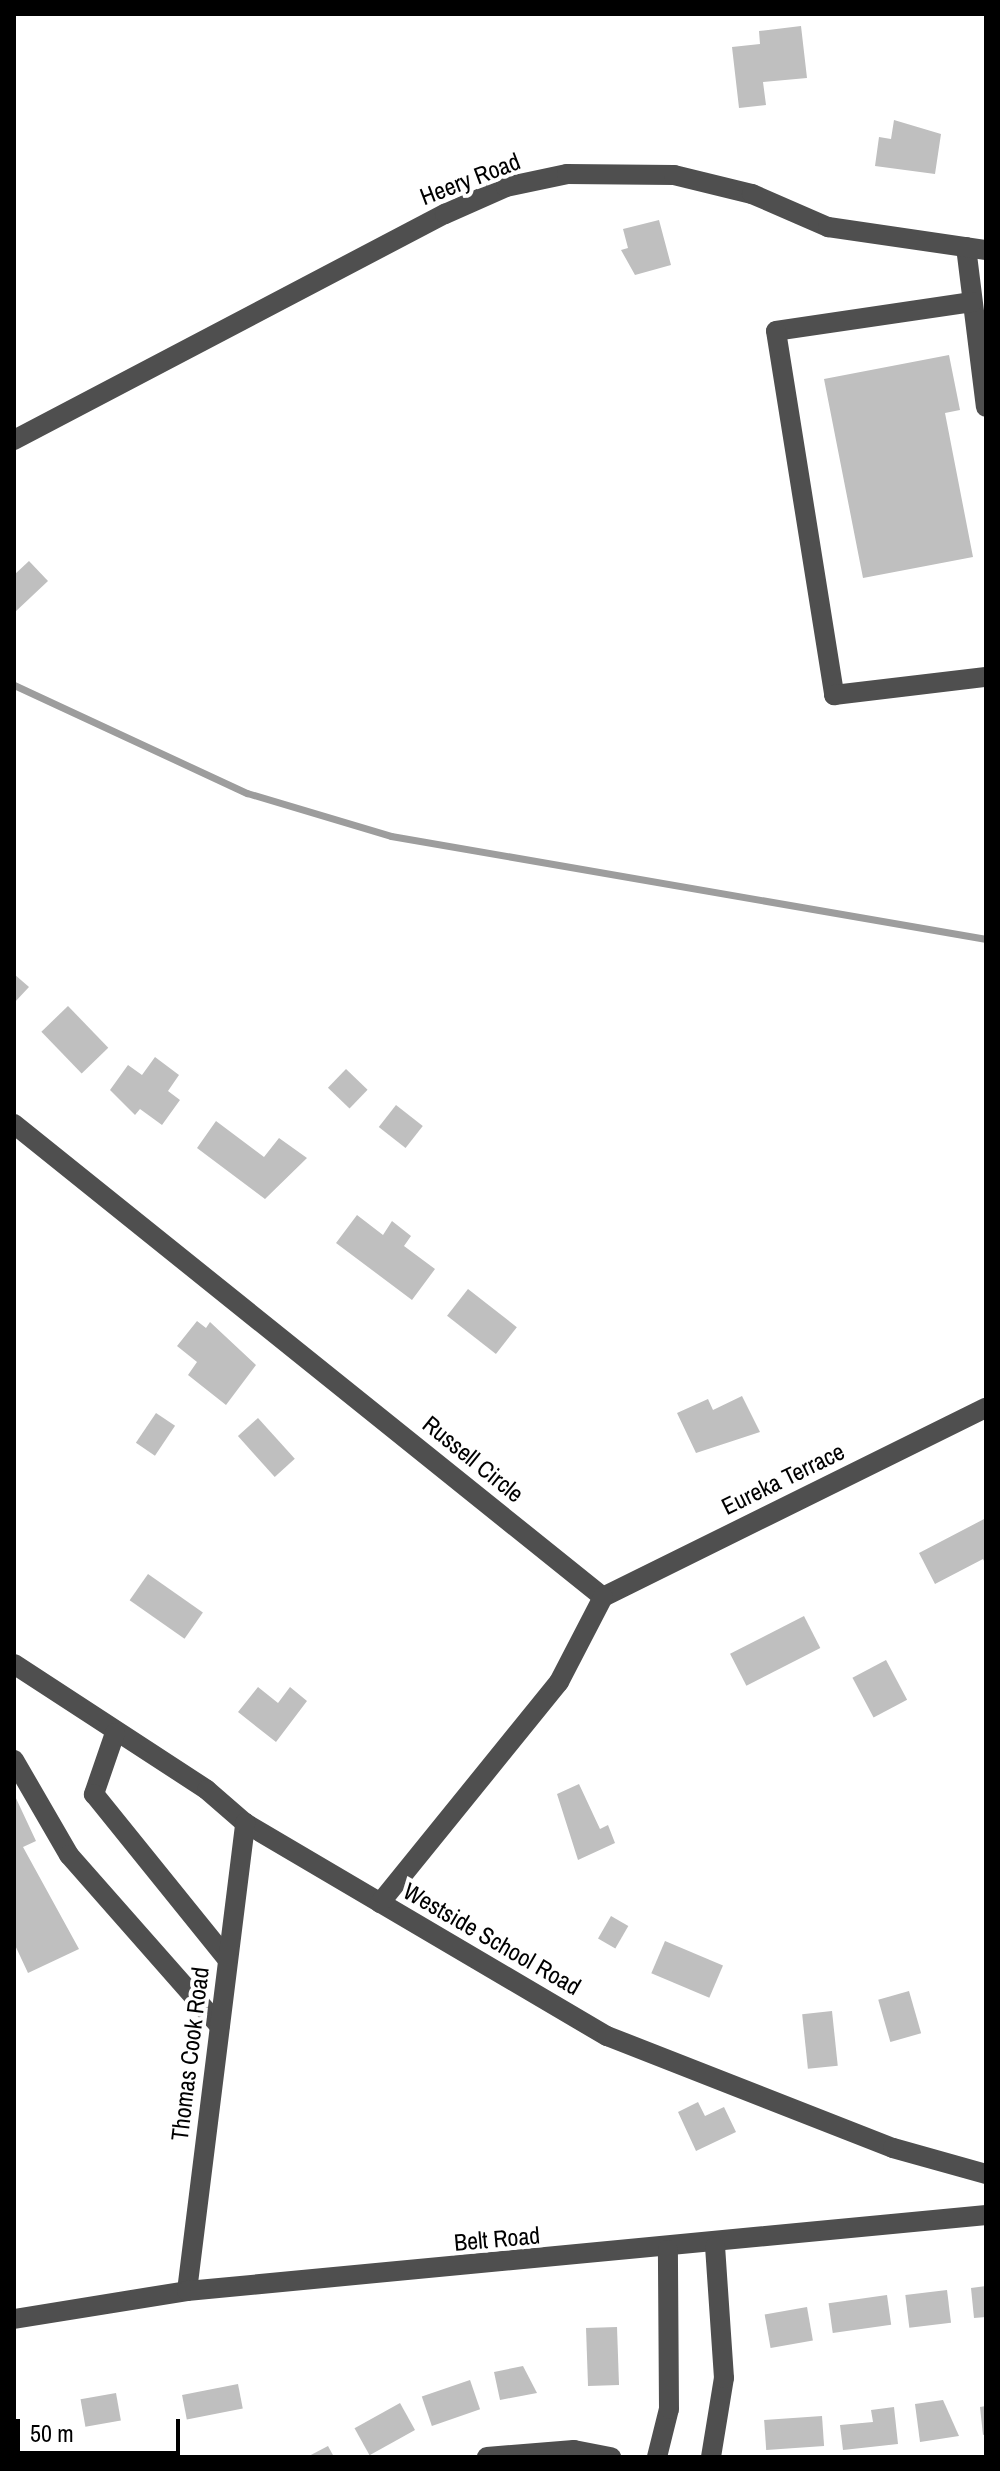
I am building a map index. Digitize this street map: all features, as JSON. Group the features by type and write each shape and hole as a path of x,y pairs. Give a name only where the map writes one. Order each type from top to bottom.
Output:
{"street":[{"name":"Heery Road","path":"14,440 445,214 506,187 567,174 674,175 752,194 828,227 976,248"},
{"path":"976,248 972,302 986,407"},
{"path":"972,302 776,331 834,695 986,677"},
{"name":"Russell Circle","path":"14,1124 603,1597"},
{"name":"Eureka Terrace","path":"603,1597 986,1408"},
{"path":"380,1903 559,1682 603,1597"},
{"name":"Westside School Road","path":"14,1664 245,1823 607,2036 893,2148 986,2174"},
{"path":"115,1733 94,1794 228,1960"},
{"path":"14,1760 69,1855 220,2026"},
{"name":"Thomas Cook Road","path":"187,2291 245,1823"},
{"name":"Belt Road","path":"14,2319 187,2291 715,2247 986,2215"},
{"path":"711,2457 724,2378 715,2247"},
{"path":"657,2457 669,2409 668,2250"},
{"path":"487,2457 574,2450 611,2457"}],"building":[{"path":"801,26 807,78 763,82 766,105 739,108 732,47 760,44 759,31"},
{"path":"894,120 941,134 935,174 875,166 879,137 891,139"},
{"path":"659,220 671,265 635,275 621,250 628,248 623,229"},
{"path":"949,355 960,410 945,413 973,557 863,578 824,379"},
{"path":"29,561 48,581 14,613 14,575"},
{"path":"14,974 29,987 14,1003"},
{"path":"68,1006 108,1048 82,1073 41,1032"},
{"path":"155,1057 179,1075 168,1091 180,1100 162,1125 140,1109 135,1115 110,1090 128,1065 142,1075"},
{"path":"346,1069 368,1090 350,1109 328,1088"},
{"path":"396,1105 423,1126 406,1148 379,1127"},
{"path":"216,1121 264,1157 279,1138 307,1158 265,1199 197,1148"},
{"path":"357,1215 383,1235 392,1221 411,1236 404,1246 435,1269 412,1300 336,1243"},
{"path":"468,1289 517,1327 496,1354 447,1316"},
{"path":"197,1321 206,1328 210,1322 256,1365 226,1405 188,1375 197,1362 177,1346"},
{"path":"742,1396 760,1432 696,1453 677,1413 708,1399 713,1410"},
{"path":"156,1413 175,1426 155,1456 136,1443"},
{"path":"258,1418 295,1459 275,1477 238,1436"},
{"path":"986,1518 986,1565 983,1559 935,1584 919,1553"},
{"path":"148,1574 203,1612 185,1639 130,1600"},
{"path":"804,1616 820,1648 746,1686 730,1654"},
{"path":"886,1660 907,1700 874,1718 852,1678"},
{"path":"258,1687 278,1703 290,1687 307,1701 276,1742 238,1712"},
{"path":"579,1784 600,1829 608,1825 615,1843 578,1860 557,1794"},
{"path":"14,1794 36,1841 23,1847 79,1949 28,1973 14,1943"},
{"path":"611,1916 628,1926 615,1949 598,1939"},
{"path":"665,1941 723,1966 709,1998 651,1973"},
{"path":"909,1991 921,2033 890,2042 878,2000"},
{"path":"832,2011 838,2066 808,2069 802,2014"},
{"path":"698,2102 705,2116 724,2107 736,2132 696,2151 678,2112"},
{"path":"986,2286 986,2317 974,2318 971,2288"},
{"path":"947,2290 951,2323 909,2328 905,2295"},
{"path":"887,2295 891,2325 833,2333 829,2303"},
{"path":"807,2307 813,2340 771,2348 765,2314"},
{"path":"617,2327 619,2385 588,2386 586,2328"},
{"path":"523,2366 537,2393 500,2400 494,2372"},
{"path":"470,2380 480,2409 432,2426 422,2397"},
{"path":"238,2384 243,2409 187,2419 182,2395"},
{"path":"116,2393 121,2421 85,2427 81,2399"},
{"path":"943,2400 959,2436 920,2442 915,2404"},
{"path":"400,2403 415,2430 370,2455 355,2428"},
{"path":"986,2406 986,2434 983,2435 980,2407"},
{"path":"894,2407 898,2444 843,2450 840,2425 873,2422 871,2410"},
{"path":"822,2416 824,2446 766,2450 764,2420"},
{"path":"328,2446 334,2457 307,2457"}],"waterway":[{"path":"14,685 247,793 391,836 986,939"}]}
